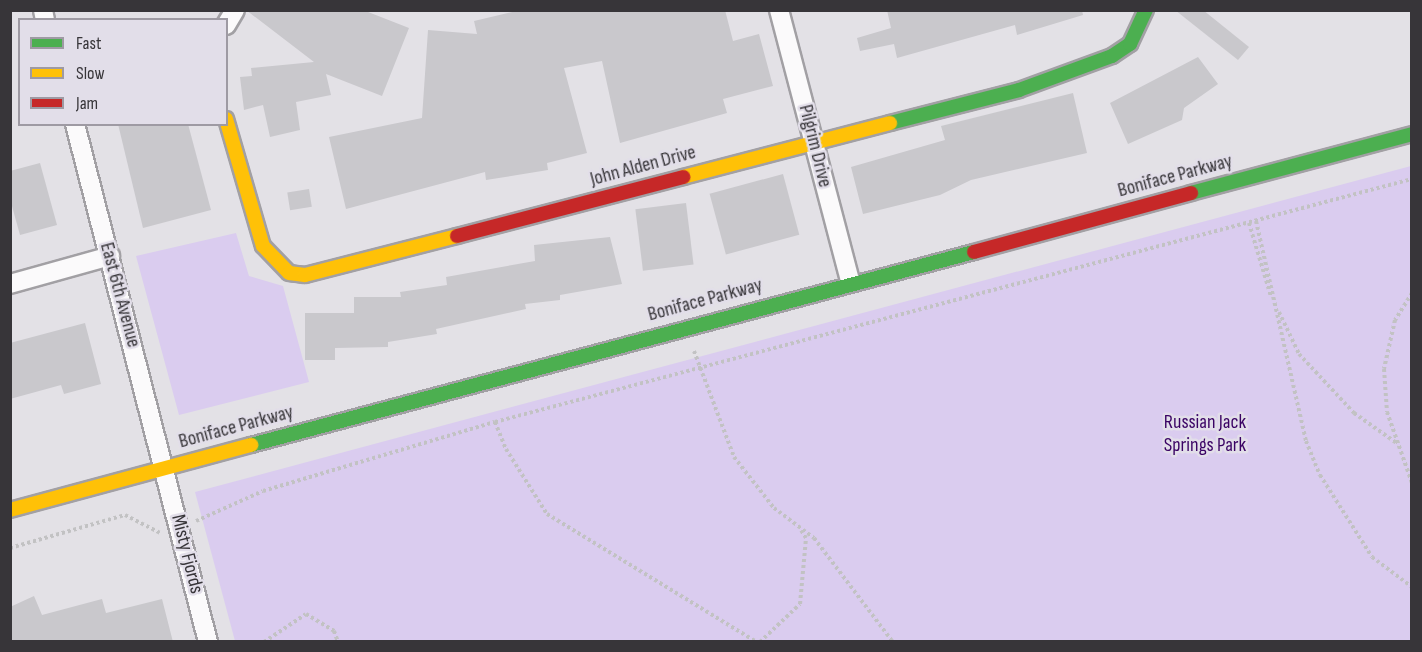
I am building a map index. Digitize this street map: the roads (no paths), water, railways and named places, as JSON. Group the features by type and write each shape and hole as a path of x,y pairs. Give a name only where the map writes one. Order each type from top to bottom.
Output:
{"main road":[{"name":"John Alden Drive","path":"228,125 263,246 289,273 305,275 814,140 1019,90 1112,56 1130,44 1146,10"},
{"name":"Boniface Parkway","path":"10,510 850,281 1412,134"}],"street":[{"name":"Pilgrim Drive","path":"779,10 850,281"},
{"name":"East 6th Avenue","path":"76,126 165,466"},
{"path":"10,284 110,256"},
{"name":"Misty Fjords","path":"165,466 208,642"}],"park label":[{"name":"Russian Jack Springs Park","path":"1205,434"}]}
